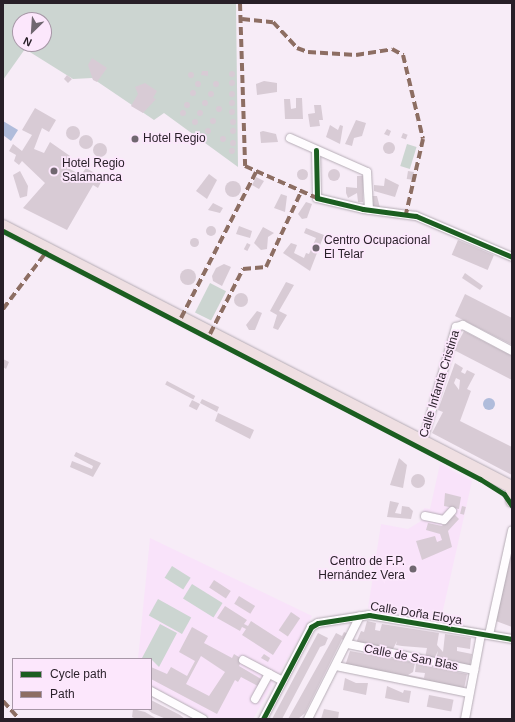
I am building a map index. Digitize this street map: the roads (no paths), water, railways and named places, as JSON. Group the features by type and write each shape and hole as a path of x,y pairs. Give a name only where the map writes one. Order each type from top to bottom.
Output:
{"highway":[{"path":"3,226 494,481 511,493"}],"street":[{"path":"290,138 367,172 369,210"},
{"path":"316,150 317,198 369,210 416,216 512,257"},
{"name":"Calle Infanta Cristina","path":"422,444 453,332 459,325 512,351"},
{"path":"425,516 444,520 452,511"},
{"path":"465,719 474,670 485,635 512,530"},
{"path":"308,719 348,644 360,616"},
{"name":"Calle Doña Eloya","path":"283,681 311,627 318,623 360,616 512,639"},
{"name":"Calle de San Blas","path":"348,644 474,670"},
{"path":"243,660 283,681 263,719"},
{"path":"336,666 469,693"},
{"path":"255,699 268,674"},
{"path":"152,692 203,719"}],"water":[{"path":"3,121 18,130 11,141 3,135"},
{"path":"487,398 491,398 495,404 491,410 487,410 483,406 483,402"}],"place":[{"name":"Hotel Regio","path":"135,139"},
{"name":"Hotel Regio Salamanca","path":"54,171"},
{"name":"Centro Ocupacional El Telar","path":"316,248"},
{"name":"Centro de F.P. Hernández Vera","path":"413,569"}]}
